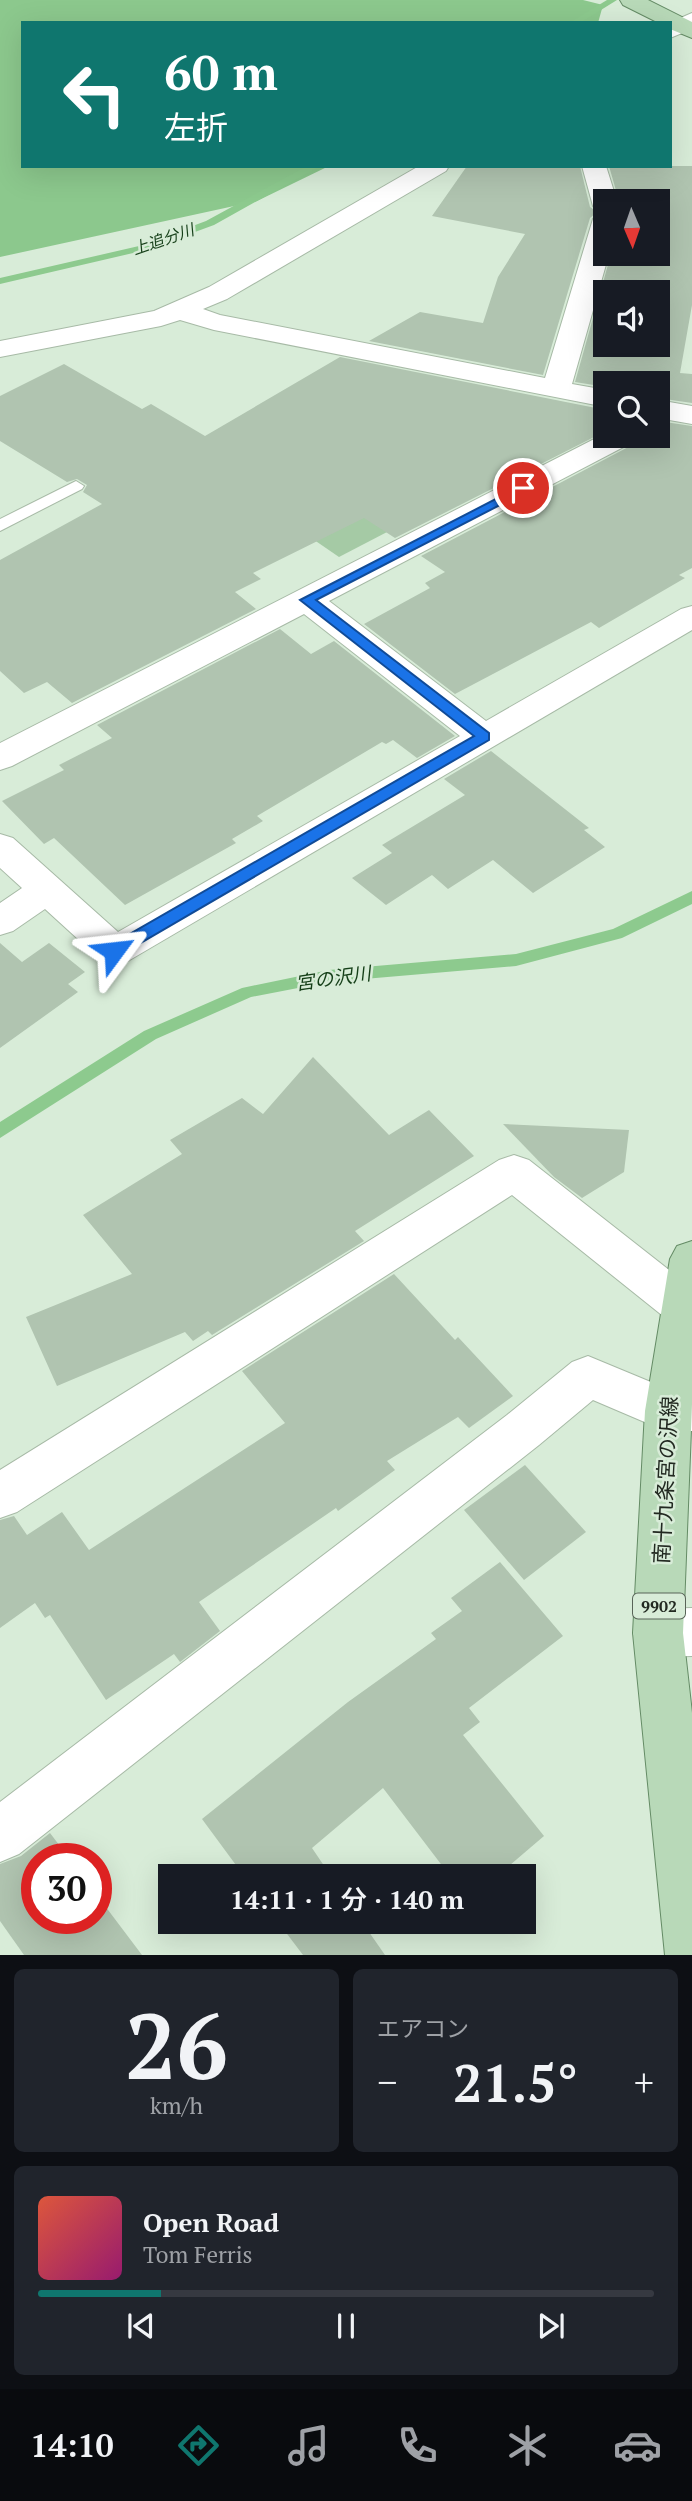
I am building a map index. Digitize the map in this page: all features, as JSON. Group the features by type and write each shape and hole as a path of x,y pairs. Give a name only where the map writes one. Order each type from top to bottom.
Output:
{"main road":[{"path":"631,0 680,24"},
{"name":"南十九条宮の沢線","path":"692,1259 684,1307 675,1633 692,1952"}],"street":[{"path":"0,349 161,318 218,293 434,168"},
{"path":"595,168 601,189"},
{"path":"556,389 593,263"},
{"path":"179,310 214,322 593,396"},
{"path":"670,411 692,415"},
{"path":"5,746 307,600 599,448"},
{"path":"307,600 484,737"},
{"path":"0,847 114,951 692,616"},
{"path":"0,921 47,890"},
{"path":"0,1496 514,1172 684,1307"},
{"path":"0,1835 523,1430 588,1376 680,1411"}],"lane":[{"path":"0,526 76,486"}],"green space":[{"path":"0,0 583,0 603,5 599,21 21,21 21,168 325,168 257,201 0,257"},
{"path":"296,466 389,531 339,557 256,500"}],"building":[{"path":"692,166 692,305 680,373 692,374 692,403 670,400 670,371 593,371 593,385 575,382 593,318 593,357 670,357 670,280 604,280 608,266 670,266 670,189 616,189 610,168"},
{"path":"466,168 580,168 593,215 543,375 369,341 420,312 483,323 498,277 525,234 432,216"},
{"path":"340,357 593,407 593,438 395,538 364,518 253,573 261,579 235,592 256,609 72,703 47,682 24,693 0,671 0,560 102,504 83,492 87,485 77,479 67,482 0,441 0,396 64,364 142,409 151,404 205,436"},
{"path":"670,423 692,426 692,568 679,575 685,578 599,628 591,622 455,694 364,624 430,588 425,583 445,572 421,556 626,448 670,448"},
{"path":"280,629 311,654 334,641 455,736 417,758 393,740 386,744 382,742 257,816 263,821 232,839 236,843 125,905 54,838 44,844 2,801 64,770 59,765 112,738 97,725"},
{"path":"491,751 589,828 584,830 605,847 533,893 493,860 448,889 432,875 386,905 352,878 392,853 382,845 465,795 444,779"},
{"path":"0,943 22,962 49,943 85,972 68,984 78,992 0,1048"},
{"path":"313,1057 389,1135 429,1110 474,1156 355,1231 364,1241 212,1335 208,1331 193,1341 185,1332 57,1386 26,1317 132,1274 83,1215 182,1154 170,1140 242,1098 263,1114"},
{"path":"503,1124 629,1130 624,1172 582,1198 554,1177"},
{"path":"394,1274 455,1340 458,1337 513,1396 469,1428 458,1417 387,1461 395,1470 338,1511 336,1508 199,1602 220,1631 180,1662 174,1654 106,1700 50,1615 45,1618 35,1603 0,1628 0,1520 14,1516 27,1535 62,1512 89,1550 285,1423 242,1371"},
{"path":"525,1465 586,1532 524,1580 464,1510"},
{"path":"500,1562 563,1636 469,1708 480,1722 463,1735 544,1836 511,1864 441,1864 383,1788 312,1848 323,1864 235,1864 202,1819 348,1702 436,1639 431,1633 462,1611 451,1598"},
{"path":"50,1833 58,1843 37,1843"},
{"path":"21,1856 21,1934 112,1934 112,1915 142,1955 24,1955 0,1921 0,1864"},
{"path":"287,1934 370,1934 385,1955 303,1955"}],"waterway":[{"name":"上追分川","path":"576,21 613,0"},
{"name":"上追分川","path":"0,281 142,248 210,223 311,168"},
{"name":"宮の沢川","path":"0,1131 150,1035 248,992 329,976 516,960 617,934 692,897"}],"route":[{"path":"114,951 484,737 307,600 523,488"}]}
